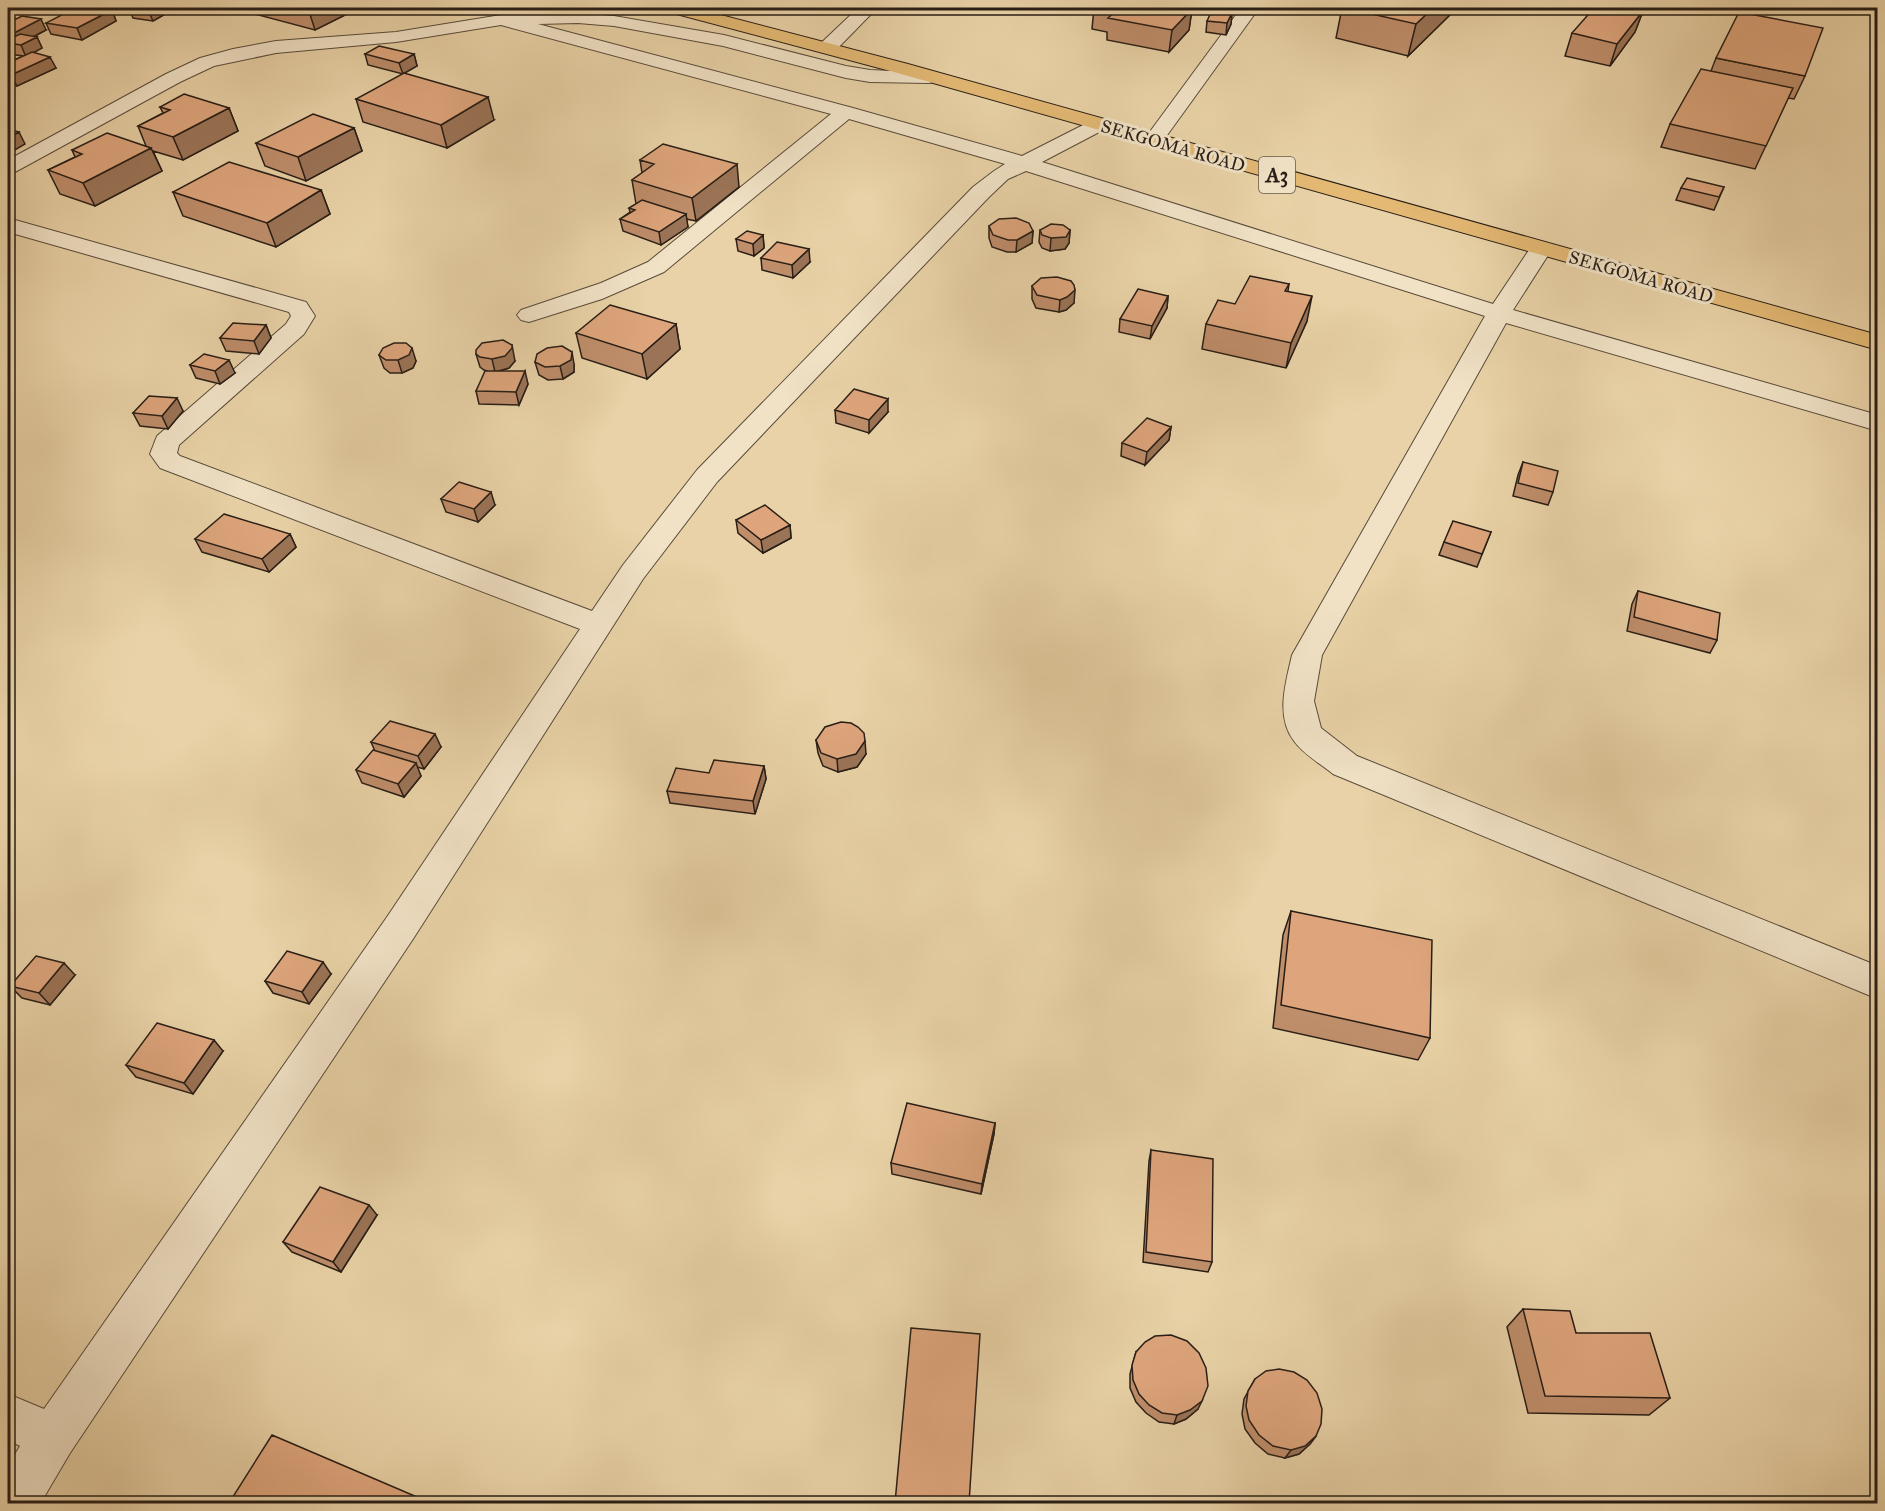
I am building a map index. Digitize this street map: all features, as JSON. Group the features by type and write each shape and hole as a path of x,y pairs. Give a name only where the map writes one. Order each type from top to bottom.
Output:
{"highway":[{"name":"SEKGOMA ROAD","path":"675,8 929,76 1153,141 1878,343"}],"street":[{"path":"827,48 868,8"},
{"path":"1153,141 1250,8"},
{"path":"401,29 444,13"},
{"path":"8,168 172,78 207,62 240,53 401,29 501,20 578,18 614,21 724,40 846,72 870,76 929,76"},
{"path":"501,20 846,112 1023,163 1499,313 1878,423"},
{"path":"529,315 615,287 656,267 846,112"},
{"path":"12,1503 53,1436 400,928 633,572 707,476 981,192 1001,175 1098,125"},
{"path":"8,225 298,307 303,316 295,329 166,442 163,454 170,462 598,625"},
{"path":"1541,249 1499,313 1307,655 1298,700 1306,734 1345,765 1878,983"},
{"path":"8,1417 53,1436"}],"building":[{"path":"75,8 112,10 77,28 46,23"},
{"path":"1095,8 1192,9 1172,30 1108,18 1116,11"},
{"path":"1345,8 1433,8 1416,24"},
{"path":"1594,8 1628,8 1643,11 1617,44 1572,33"},
{"path":"1212,10 1232,13 1227,23 1207,21"},
{"path":"1739,12 1823,28 1805,76 1716,58"},
{"path":"22,16 41,19 14,33 8,32 8,23"},
{"path":"20,34 37,37 21,45 8,43 8,40"},
{"path":"379,46 414,54 399,63 365,54"},
{"path":"32,52 50,57 11,75 8,74 8,63"},
{"path":"1701,69 1793,88 1766,146 1670,124"},
{"path":"404,73 488,97 441,125 356,99"},
{"path":"184,94 229,108 173,137 138,126 170,110 160,107"},
{"path":"313,114 354,128 298,157 256,143"},
{"path":"8,129 19,132 8,138"},
{"path":"107,133 151,148 83,183 48,170 82,154 72,150"},
{"path":"663,144 737,164 692,198 632,180 654,164 640,160"},
{"path":"229,162 321,190 267,223 173,192"},
{"path":"1687,178 1724,187 1719,197 1681,188"},
{"path":"642,200 686,214 659,232 620,219 635,210 629,208"},
{"path":"1016,218 1029,223 1033,231 1017,240 1008,240 993,235 989,226 999,219"},
{"path":"1051,224 1063,225 1070,230 1066,237 1051,238 1042,235 1040,230"},
{"path":"747,231 763,235 753,244 736,239"},
{"path":"777,242 809,249 792,265 761,258"},
{"path":"1250,276 1289,284 1285,291 1312,296 1291,343 1206,324 1218,300 1235,304"},
{"path":"1057,277 1071,281 1075,290 1060,300 1037,295 1032,286 1041,278"},
{"path":"1138,289 1168,296 1152,326 1120,319"},
{"path":"610,305 676,324 642,354 576,333"},
{"path":"233,323 266,325 254,341 220,338"},
{"path":"503,340 512,345 505,356 492,359 476,354 476,350 482,343"},
{"path":"394,343 406,343 412,348 409,355 398,360 386,360 379,355 383,348"},
{"path":"562,346 572,352 571,360 560,366 545,367 535,362 537,354 547,348"},
{"path":"204,354 229,360 215,371 190,365"},
{"path":"485,371 525,371 516,392 476,391"},
{"path":"854,389 888,399 869,420 835,410"},
{"path":"149,396 177,398 162,416 133,413"},
{"path":"1147,418 1171,427 1147,452 1122,443"},
{"path":"1523,462 1558,471 1553,492 1518,483"},
{"path":"459,482 491,492 474,509 441,499"},
{"path":"765,505 790,525 761,540 736,520"},
{"path":"224,514 290,534 262,559 195,539"},
{"path":"1453,521 1491,532 1482,554 1444,542"},
{"path":"1638,591 1720,613 1717,640 1634,617"},
{"path":"390,721 435,734 418,756 371,742"},
{"path":"841,722 851,723 858,727 864,733 865,741 856,754 837,759 821,753 816,740 825,727"},
{"path":"373,750 416,763 398,784 356,770"},
{"path":"714,760 764,766 753,801 667,791 676,768 709,773"},
{"path":"1291,911 1432,940 1430,1038 1281,1005"},
{"path":"287,951 323,962 302,992 265,981"},
{"path":"36,956 64,963 39,993 10,986"},
{"path":"157,1023 214,1040 184,1083 126,1065"},
{"path":"907,1103 995,1123 982,1184 891,1163"},
{"path":"1151,1150 1213,1159 1212,1262 1146,1252"},
{"path":"320,1187 369,1205 333,1262 283,1242"},
{"path":"1523,1309 1570,1311 1576,1333 1650,1333 1670,1398 1545,1396"},
{"path":"911,1328 980,1334 969,1503 895,1503"},
{"path":"1171,1335 1187,1341 1199,1353 1206,1368 1208,1386 1202,1401 1190,1410 1177,1415 1162,1413 1149,1405 1139,1394 1133,1380 1132,1365 1136,1352 1145,1342 1155,1336"},
{"path":"1279,1369 1294,1372 1307,1380 1317,1393 1322,1409 1321,1424 1316,1436 1305,1446 1291,1450 1273,1446 1259,1435 1249,1420 1246,1406 1248,1391 1255,1379 1266,1371"},
{"path":"272,1435 431,1503 229,1503"}]}
